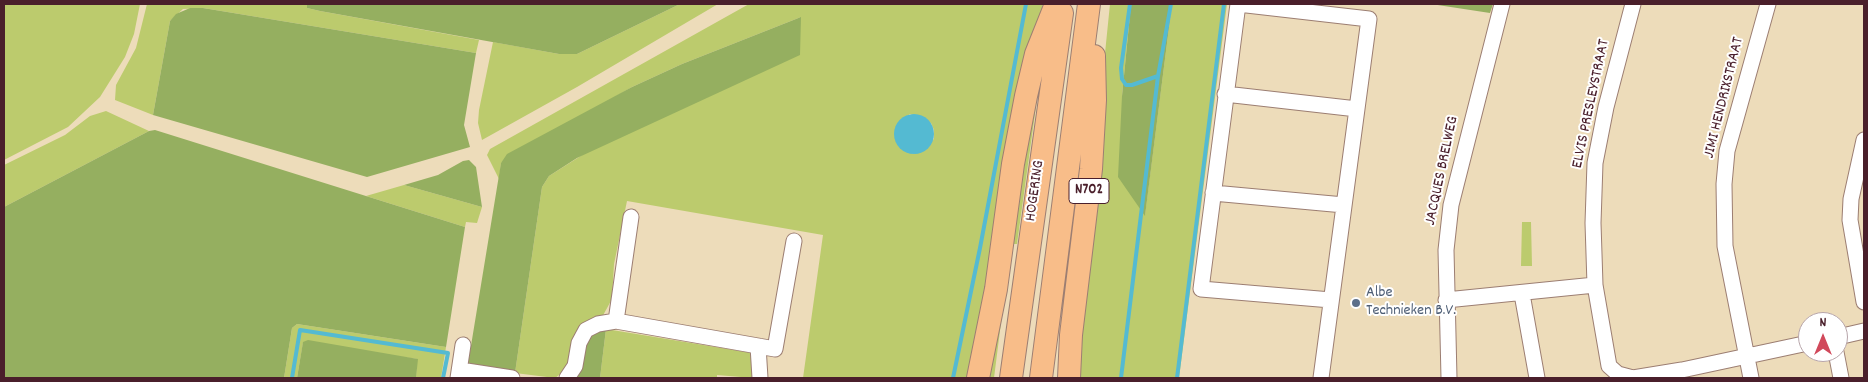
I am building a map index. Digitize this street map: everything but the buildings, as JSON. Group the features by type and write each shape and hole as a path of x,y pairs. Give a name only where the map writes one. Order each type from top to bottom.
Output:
{"highway":[{"path":"978,378 996,289 1013,164 1026,96 1036,54 1056,4"},
{"name":"HOGERING","path":"1012,378 1063,4"},
{"name":"HOGERING","path":"1041,378 1091,4"},
{"name":"N702","path":"1069,378 1071,334 1087,213 1095,100 1091,4"}],"street":[{"path":"1322,378 1369,19 1238,4 1201,289 1331,300"},
{"name":"JACQUES BRELWEG","path":"1449,378 1446,250 1451,205 1502,4"},
{"name":"ELVIS PRESLEYSTRAAT","path":"1633,4 1606,107 1595,163 1593,222 1595,286 1609,366 1618,374 1633,378 1694,373 1746,356 1798,345"},
{"name":"JIMI HENDRIXSTRAAT","path":"1751,378 1726,246 1724,184 1727,151 1768,4"},
{"path":"1225,94 1357,109"},
{"path":"1864,140 1851,199 1850,220 1864,302"},
{"path":"1213,192 1344,205"},
{"path":"616,321 631,217"},
{"path":"567,378 575,366 579,343 586,330 598,324 616,321 775,349 794,241"},
{"path":"1446,300 1595,286"},
{"path":"1522,294 1537,378"},
{"path":"1848,334 1864,331"},
{"path":"463,345 459,374 512,378"},
{"path":"758,346 760,378"},
{"path":"1838,362 1841,378"}],"green space":[{"path":"4,4 140,4 134,34 125,57 100,97 68,127 4,160"},
{"path":"147,4 307,4 307,8 320,11 479,40 476,53 203,8 183,9 170,21 153,115 115,100 116,85 136,48"},
{"path":"307,4 680,4 577,54 559,54 320,11 307,8"},
{"path":"680,4 718,4 577,87 482,140 478,123 479,110 493,42 559,54 577,54"},
{"path":"749,4 1043,4 971,378 803,378 823,235 627,201 614,264 612,299 601,319 566,370 555,378 515,373 542,187 549,176 801,17 682,64 632,87 501,163 499,179 487,155 490,149","holes":["910,114 931,123 934,130 934,139 914,154 902,149 896,141 899,122"]},
{"path":"1110,4 1131,4 1122,96 1145,215 1172,4 1227,4 1179,378 1072,378"},
{"path":"1131,4 1172,4 1145,216 1118,177 1122,96"},
{"path":"1431,4 1493,4 1490,13"},
{"path":"190,8 203,8 476,53 464,125 470,147 367,177 153,115 170,21 176,14"},
{"path":"801,17 800,55 577,158 549,176 542,187 515,373 468,364 501,163 507,154 632,87 682,64"},
{"path":"1043,56 1017,244 1011,244 994,378 987,378"},
{"path":"106,111 149,131 4,207 4,165 65,135 90,116"},
{"path":"155,130 465,227 446,347 297,324 292,328 284,378 4,378 4,207 149,131"},
{"path":"469,160 476,167 482,207 404,185 438,175 463,161"},
{"path":"404,185 482,207 477,223 466,222 465,227 366,196"},
{"path":"1522,222 1531,222 1532,266 1521,266"},
{"path":"297,324 446,347 441,378 416,378 417,359 303,343 297,378 284,378 292,328"},
{"path":"602,329 606,329 600,378 570,378 578,358 591,336"},
{"path":"606,329 752,353 753,378 717,375 717,378 600,378"},
{"path":"308,340 418,359 416,378 297,378 303,342"}],"water":[{"path":"914,114 928,120 934,134 928,148 914,154 900,148 894,134 900,120"}],"waterway":[{"path":"953,378 980,248 1026,4"},
{"path":"1130,4 1121,68 1122,79 1126,85 1132,85 1158,76"},
{"path":"1121,378 1158,76 1171,4"},
{"path":"1177,378 1224,4"},
{"path":"292,378 300,330 448,353 443,378"}],"place":[{"name":"Albe Technieken B.V.","path":"1356,303"}]}
